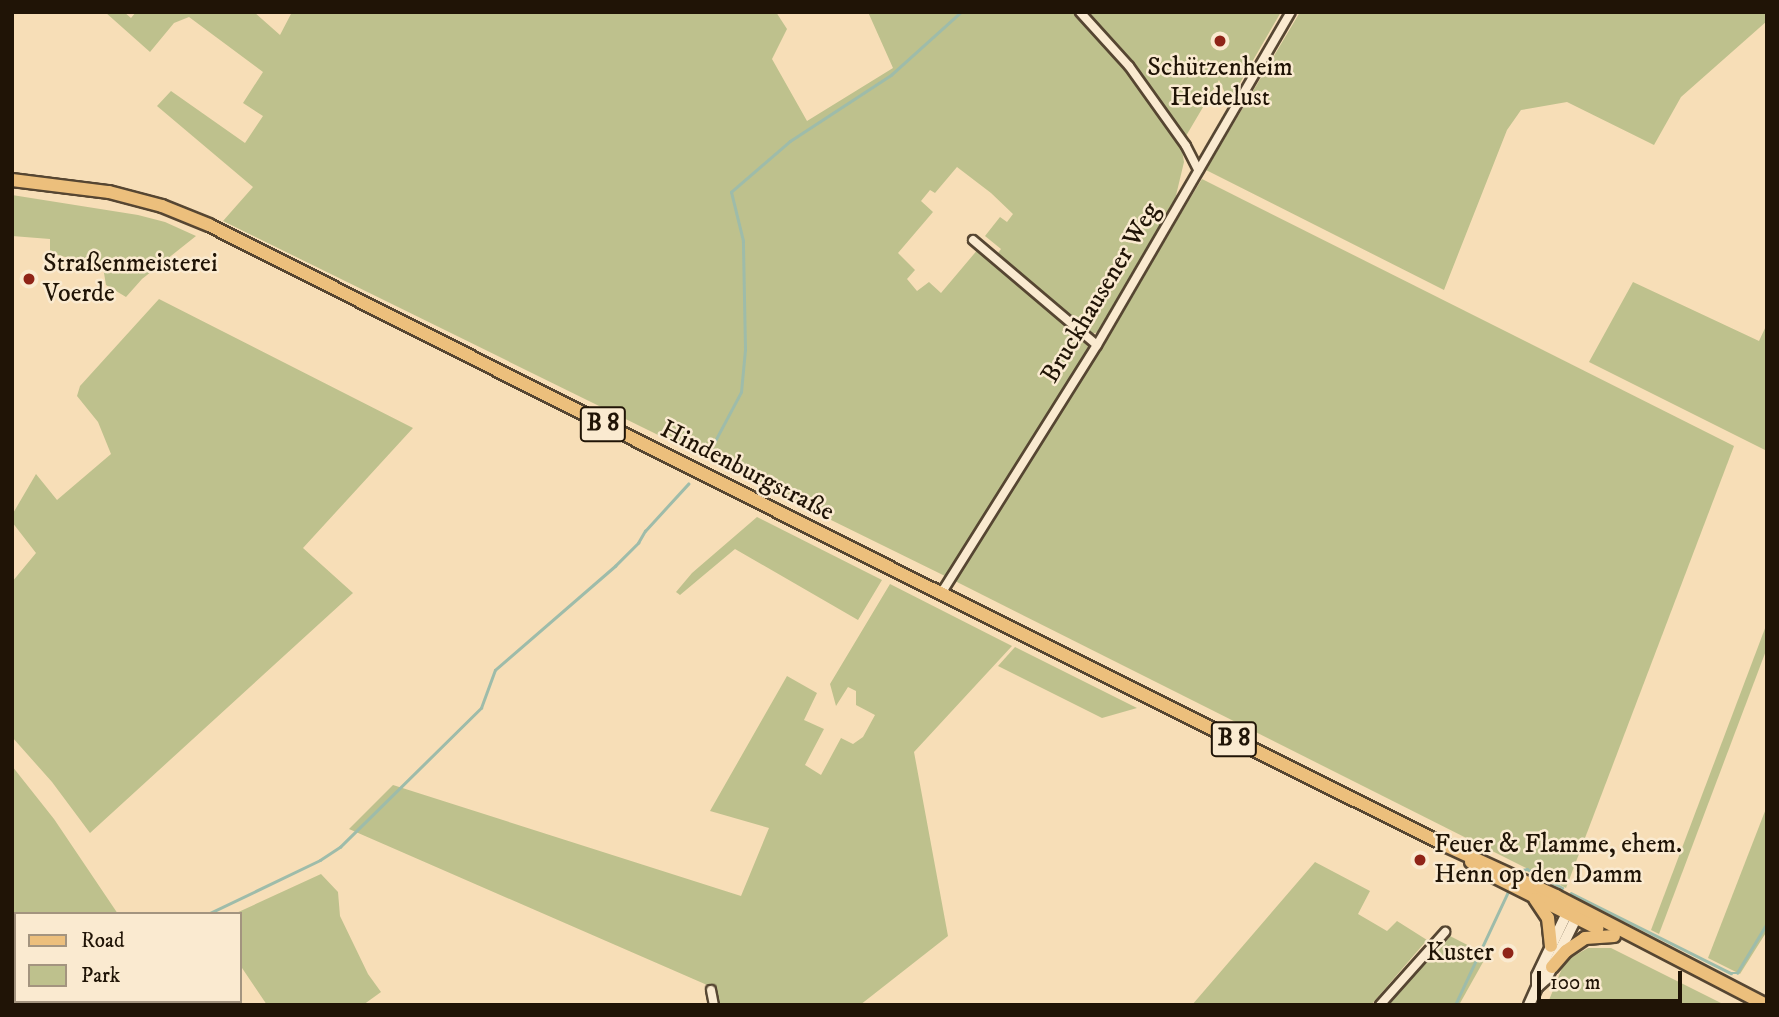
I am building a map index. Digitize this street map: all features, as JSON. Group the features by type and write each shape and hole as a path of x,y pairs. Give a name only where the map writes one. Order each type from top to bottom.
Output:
{"main road":[{"name":"Hindenburgstraße","path":"12,180 109,192 162,206 209,225 1766,1005"},
{"name":"Hindenburgstraße","path":"1447,846 1491,875 1574,911 1614,936 1707,975"},
{"path":"1530,894 1548,918 1551,946"},
{"path":"1552,967 1566,951 1585,937 1614,936"}],"street":[{"path":"1080,12 1129,66 1186,146 1198,170"},
{"name":"Bruckhausener Weg","path":"942,592 1097,345 1291,12"},
{"path":"973,240 1097,345"},
{"path":"1529,1005 1537,987 1537,975 1551,946 1574,911"},
{"path":"1537,987 1546,979 1552,967 1574,911"},
{"path":"1380,1005 1445,932"},
{"path":"711,990 714,1005"}],"green space":[{"path":"105,12 124,12 131,18 136,12 254,12 280,35 292,12 776,12 787,29 772,59 807,121 893,68 868,12 1074,12 1115,57 1173,134 1182,150 1184,162 1173,208 1102,331 1088,335 995,257 1001,249 985,236 1000,217 1007,222 1013,214 991,193 957,167 935,193 930,190 921,201 933,212 898,253 915,270 907,279 917,291 929,282 941,293 979,248 1092,346 947,577 223,221 253,187 157,106 171,91 245,143 263,116 243,103 263,72 189,17 174,23 150,52"},
{"path":"1086,12 1281,12 1229,102 1219,80 1186,136 1132,64"},
{"path":"1300,12 1767,12 1767,21 1681,97 1654,145 1567,102 1521,110 1507,130 1444,290 1206,170"},
{"path":"1202,179 1734,446 1566,888 955,581"},
{"path":"12,195 138,215 165,222 196,236 142,279 126,297 106,285 103,267 50,253 50,239 12,236"},
{"path":"1633,282 1759,341 1767,324 1767,451 1589,362"},
{"path":"159,299 413,428 303,548 353,593 90,833 52,782 12,737 12,582 36,553 12,522 12,515 36,474 57,500 111,454 98,422 77,396 80,386"},
{"path":"757,517 882,580 858,620 735,549 680,595 676,592 692,573"},
{"path":"890,584 1012,646 914,752 948,936 860,1005 717,1005 714,988 349,829 393,785 741,896 769,828 710,811 787,676 817,693 804,720 824,729 805,765 821,775 841,738 853,744 863,737 875,715 856,705 856,691 848,687 836,706 830,684"},
{"path":"1767,623 1767,648 1659,934 1651,930"},
{"path":"1015,647 1137,708 1102,718 998,666"},
{"path":"12,766 54,819 117,912 14,912 14,1003 50,1003 12,1005"},
{"path":"1767,806 1767,931 1740,974 1708,958"},
{"path":"1315,862 1370,891 1358,914 1387,931 1397,921 1427,940 1371,1005 1192,1005"},
{"path":"321,874 338,892 340,916 368,974 381,992 363,1005 267,1005 242,968 242,912 238,912"},
{"path":"1448,935 1487,955 1459,1005 1388,1005"},
{"path":"1588,948 1611,948 1725,1005 1547,1005 1565,961"}],"waterway":[{"path":"707,456 741,392 745,350 743,241 731,192 790,141 891,75 961,12"},
{"path":"212,912 320,860 340,847 481,708 495,670 615,566 688,484"},
{"path":"1518,871 1527,869 1562,888"},
{"path":"1455,1005 1508,892"},
{"path":"1571,893 1731,973 1737,973 1767,923"}],"place":[{"name":"Schützenheim Heidelust","path":"1220,41"},
{"name":"Straßenmeisterei Voerde","path":"29,279"},
{"name":"Feuer & Flamme, ehem. Henn op den Damm","path":"1420,860"},
{"name":"Kuster","path":"1508,953"}]}
